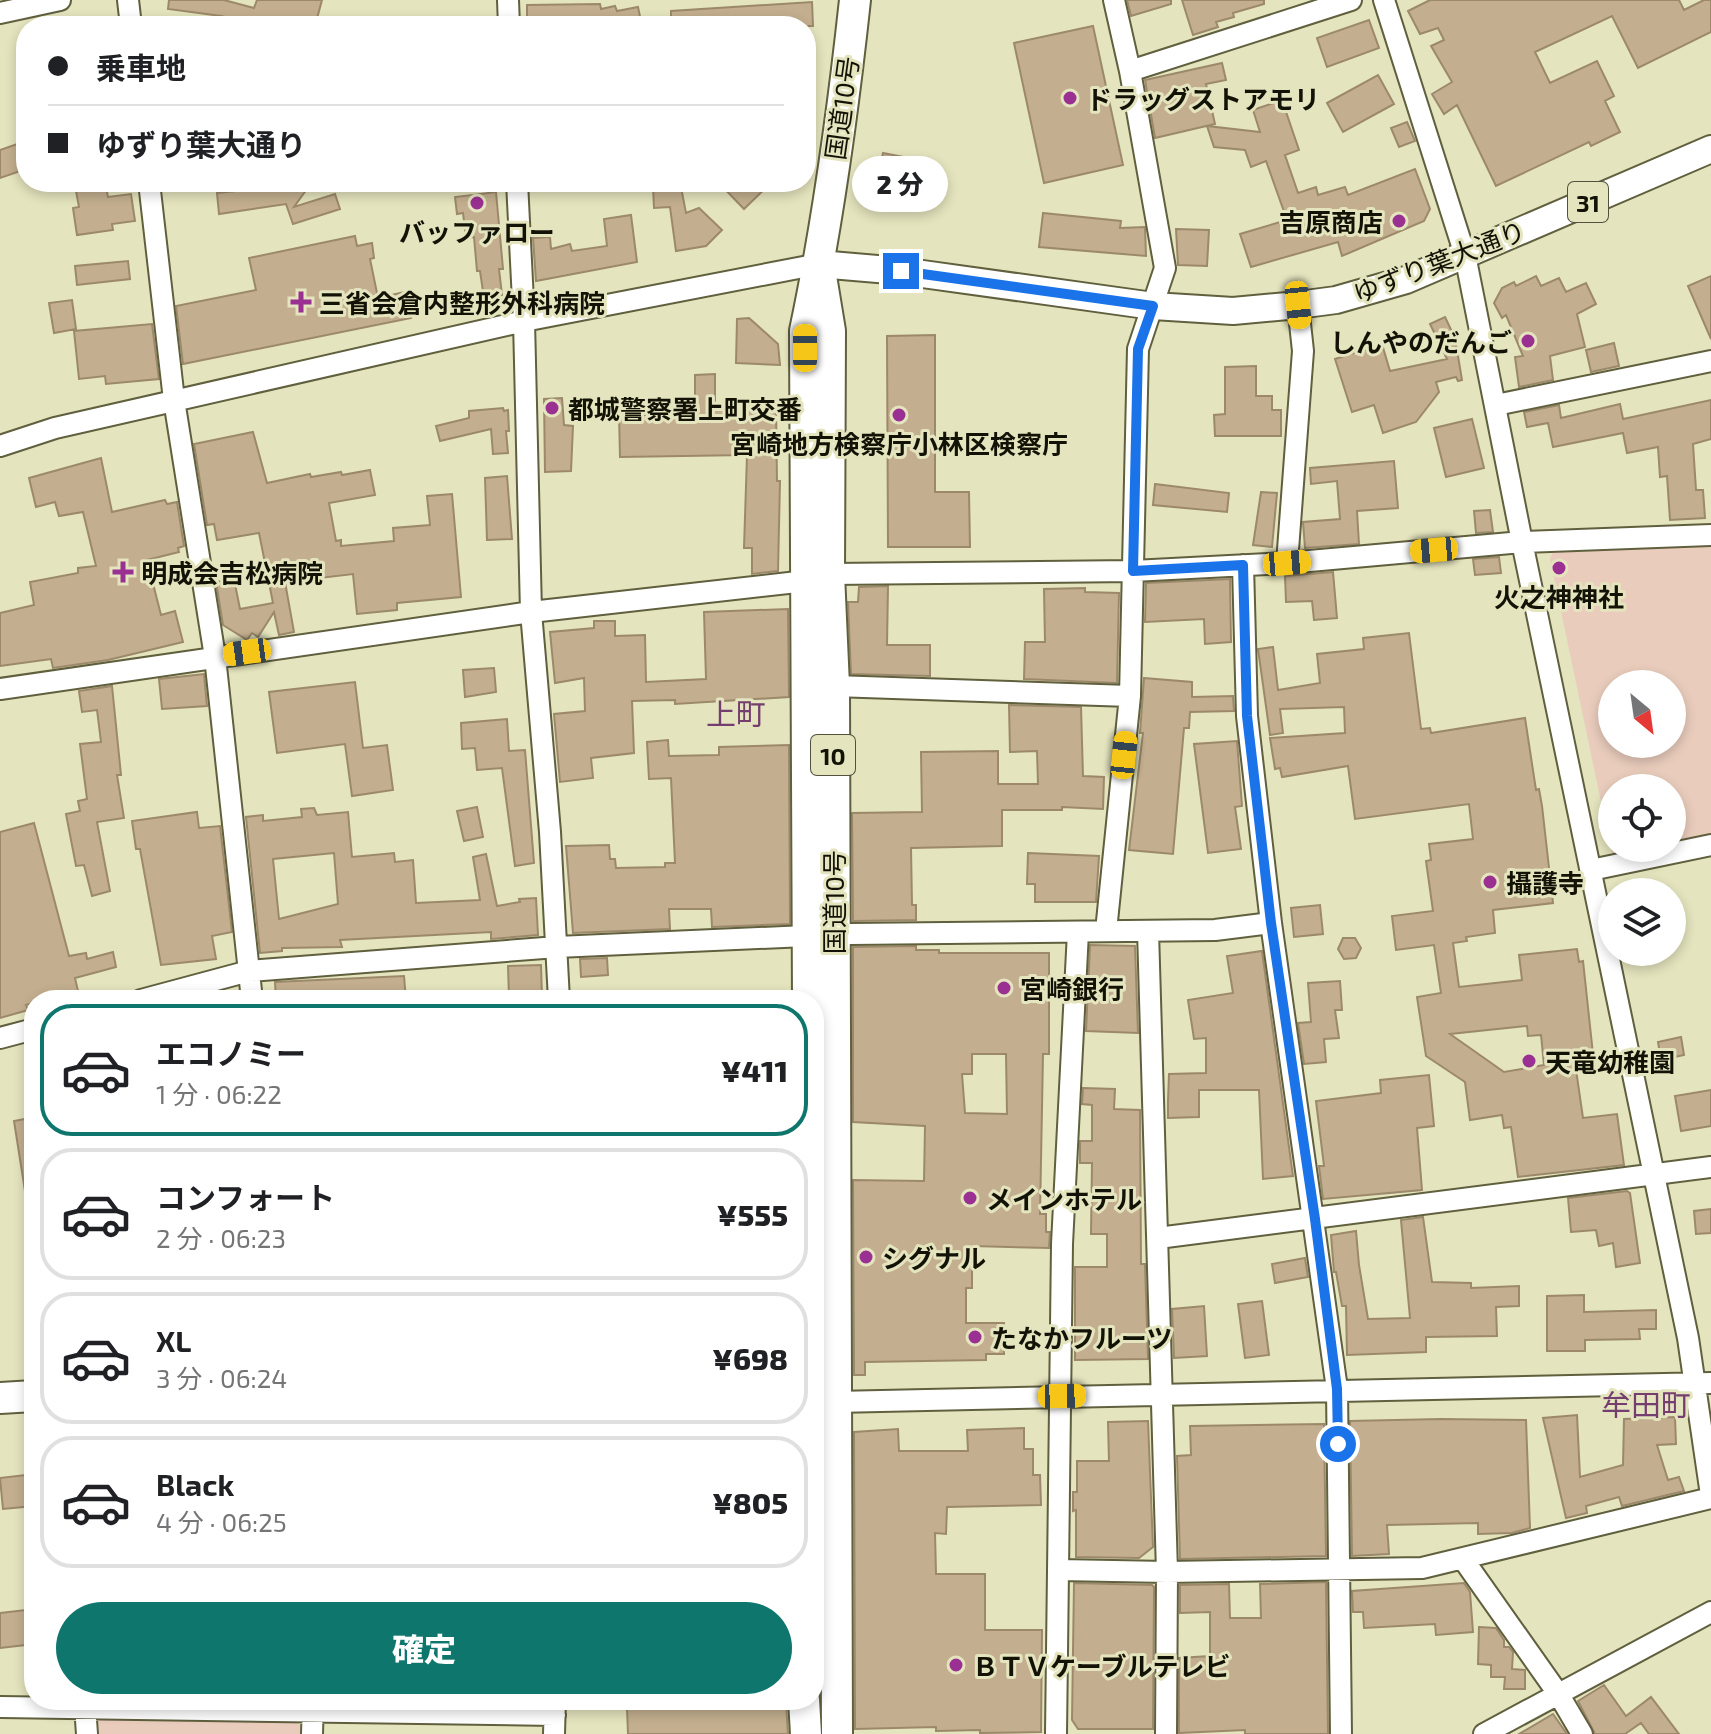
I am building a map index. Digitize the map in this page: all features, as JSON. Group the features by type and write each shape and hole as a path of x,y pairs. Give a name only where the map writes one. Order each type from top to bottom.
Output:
{"highway":[{"name":"国道10号","path":"820,990 818,578 830,331 819,264 846,86 855,0"},
{"name":"国道10号","path":"810,990 820,936 834,686 818,578"},
{"path":"0,1398 24,1397"},
{"name":"国道10号","path":"824,1402 837,1734"},
{"path":"805,1710 806,1734"}],"main road":[{"name":"ゆずり葉大通り","path":"819,264 901,271 1153,306 1233,311 1298,305 1336,300 1406,280 1711,149"}],"street":[{"path":"0,13 60,0"},
{"path":"1106,931 1130,696 1138,349 1165,268 1130,71 1114,0"},
{"path":"1130,71 1351,0"},
{"path":"1059,1570 1167,1572 1422,1568 1711,1496 1702,1383 1688,1338 1653,1175 1465,255 1384,0"},
{"path":"150,192 174,400 215,657 251,990"},
{"path":"518,192 531,612 559,990"},
{"path":"0,446 55,428 524,321 819,264"},
{"path":"1287,563 1303,351 1298,305"},
{"path":"1496,405 1711,361"},
{"path":"0,689 531,612 818,578 1133,571 1287,563 1522,542 1711,535"},
{"path":"1243,565 1247,716 1271,923 1337,1389 1341,1734"},
{"path":"834,686 1130,696"},
{"path":"1591,870 1711,845"},
{"path":"178,990 249,971 557,947 820,936 1215,930 1271,923"},
{"path":"1148,931 1167,1572 1166,1734"},
{"path":"1056,1734 1062,1244 1078,932"},
{"path":"0,1038 24,1032"},
{"path":"1158,1238 1711,1167"},
{"path":"824,1402 1702,1383"},
{"path":"1463,1559 1559,1695 1582,1734"},
{"path":"1484,1734 1711,1612"},
{"path":"0,1707 24,1707"},
{"path":"85,1710 87,1734"},
{"path":"312,1734 313,1710"},
{"path":"423,1710 555,1716"}],"shaded area":[{"path":"1711,543 1711,837 1686,842 1686,774 1598,774 1598,787 1550,559 1553,552"},
{"path":"96,1718 291,1719 303,1727 302,1734 92,1734"}],"building":[{"path":"169,0 224,0 254,8 257,0 322,0 318,16 221,16 168,9"},
{"path":"1127,0 1171,0 1171,4 1131,16"},
{"path":"1182,0 1264,0 1264,4 1233,13 1234,17 1216,22 1218,27 1193,35"},
{"path":"1430,0 1679,0 1684,10 1704,0 1711,0 1711,32 1638,68 1612,16 1535,52 1550,83 1597,61 1614,96 1605,101 1620,132 1591,146 1589,142 1496,186 1457,105 1444,114 1432,94 1452,82 1431,46 1444,40 1438,28 1420,34 1408,11"},
{"path":"812,2 813,16 671,16 671,11"},
{"path":"600,4 601,9 615,6 617,11 638,7 640,16 527,16 527,5"},
{"path":"1369,20 1379,48 1327,67 1317,38"},
{"path":"1093,26 1123,165 1044,183 1014,43"},
{"path":"1222,63 1226,80 1206,84 1215,124 1155,138 1145,80"},
{"path":"1378,75 1394,104 1343,132 1327,103"},
{"path":"1282,100 1299,150 1285,155 1298,193 1316,187 1318,195 1345,187 1348,195 1415,169 1430,209 1424,221 1342,256 1338,242 1251,267 1240,234 1287,220 1266,161 1251,167 1245,150 1214,147 1207,126 1260,132 1253,110"},
{"path":"1407,122 1415,141 1399,147 1391,128"},
{"path":"16,144 16,172 0,178 0,150"},
{"path":"883,153 909,158 900,202 874,197"},
{"path":"76,192 107,192 108,197 131,194 135,221 112,224 113,230 77,235 73,208 79,207"},
{"path":"305,192 294,207 335,194 340,209 293,224 286,204 219,214 217,193"},
{"path":"496,192 503,269 499,269 502,295 484,298 480,271 477,271 474,237 466,238 463,213 457,214 455,197"},
{"path":"653,192 682,192 686,213 699,208 722,230 706,246 676,251 670,207 654,208"},
{"path":"728,192 762,192 744,209"},
{"path":"1043,213 1121,221 1120,228 1145,227 1146,256 1039,247"},
{"path":"631,215 637,262 536,281 533,238 550,237 551,249 570,244 572,251 607,246 604,219"},
{"path":"1176,229 1209,230 1207,266 1178,265"},
{"name":"三省会倉内整形外科病院","path":"355,236 357,246 372,243 374,258 370,259 378,298 405,292 411,318 183,364 176,306 256,290 249,258"},
{"path":"128,261 130,279 77,285 75,266"},
{"path":"1536,276 1541,286 1559,278 1566,292 1586,283 1596,304 1577,314 1585,347 1550,356 1553,380 1519,387 1515,357 1523,356 1506,315 1502,318 1494,303 1502,288 1514,282 1516,286"},
{"path":"1711,276 1711,339 1688,286"},
{"path":"72,300 76,329 54,333 49,303"},
{"path":"1445,317 1455,338 1462,380 1458,381 1456,377 1436,382 1439,392 1416,422 1383,433 1374,405 1352,412 1335,359 1382,344 1390,371 1447,359 1430,324"},
{"path":"749,318 778,344 780,365 736,363 737,319"},
{"path":"152,324 159,379 106,384 105,376 79,379 74,331"},
{"path":"935,335 935,492 969,492 970,547 888,547 887,336"},
{"path":"1614,343 1619,366 1591,372 1586,350"},
{"path":"1256,366 1256,396 1272,396 1272,410 1281,410 1281,436 1215,436 1214,415 1225,414 1225,367"},
{"path":"715,374 715,407 776,406 777,481 780,481 778,571 752,574 752,548 744,548 747,455 620,457 619,415 645,415 645,408 695,407 695,375"},
{"path":"562,398 564,425 573,426 571,471 545,472 544,399"},
{"path":"1711,400 1711,439 1693,444 1696,490 1703,490 1705,518 1670,520 1667,476 1660,477 1658,447 1627,453 1623,433 1553,447 1548,423 1527,427 1524,412 1559,405 1561,418 1620,404 1623,419"},
{"path":"503,408 504,411 508,410 508,453 493,454 491,429 440,441 436,426 469,418 469,411"},
{"path":"1472,419 1484,468 1446,477 1434,428"},
{"path":"253,432 267,483 310,474 311,477 341,472 342,475 370,470 375,495 329,503 336,541 341,540 341,546 394,541 393,528 430,525 427,496 452,494 461,597 397,603 397,610 357,614 353,574 285,582 294,632 279,635 274,612 258,637 252,633 247,640 223,625 216,582 234,579 240,609 273,603 259,533 217,540 214,524 207,525 194,444"},
{"path":"101,458 112,512 165,500 167,504 177,502 184,546 178,548 179,552 147,560 161,615 175,611 183,642 108,660 53,668 51,659 0,666 0,613 34,605 30,582 78,573 78,568 96,566 83,512 59,516 55,502 36,507 29,478"},
{"path":"1394,461 1398,508 1357,511 1359,544 1305,548 1303,522 1340,519 1337,481 1311,484 1310,468"},
{"path":"507,476 512,539 487,540 485,478"},
{"path":"1155,484 1229,493 1227,512 1153,505"},
{"path":"1261,492 1277,493 1272,547 1253,545"},
{"path":"1490,510 1493,532 1476,533 1474,511"},
{"path":"1499,557 1501,573 1475,575 1473,559"},
{"path":"1333,572 1337,618 1314,620 1312,601 1286,602 1285,576"},
{"path":"1230,579 1231,642 1205,644 1204,619 1145,622 1146,583"},
{"path":"888,586 887,645 930,645 930,676 851,674 848,602 858,602 859,587"},
{"path":"1085,588 1085,592 1119,593 1117,683 1024,679 1025,642 1045,642 1044,589"},
{"path":"788,609 789,697 675,704 675,700 632,701 634,753 591,758 593,778 560,782 554,714 585,711 584,678 555,683 550,632 594,628 594,621 615,621 615,636 645,635 646,682 706,679 704,612"},
{"path":"1409,633 1421,729 1430,728 1431,733 1525,718 1536,790 1539,789 1542,806 1553,903 1493,910 1495,933 1466,937 1467,941 1453,943 1459,987 1522,980 1519,955 1577,949 1579,962 1583,961 1593,1054 1574,1056 1583,1118 1617,1114 1624,1165 1518,1177 1511,1127 1504,1128 1502,1115 1470,1120 1465,1082 1426,1056 1417,997 1441,993 1434,945 1396,950 1392,916 1433,911 1426,861 1431,860 1429,844 1473,839 1469,804 1355,819 1348,766 1282,777 1280,768 1275,769 1270,738 1345,733 1344,707 1280,709 1283,733 1270,735 1258,649 1273,647 1278,690 1320,683 1317,654 1364,649 1363,638","holes":["1527,1026 1528,1036 1541,1035 1544,1065 1504,1072 1450,1034"]},
{"path":"494,668 496,692 465,697 463,670"},
{"path":"204,674 207,706 162,709 159,679"},
{"path":"1144,678 1192,682 1192,697 1233,696 1234,711 1190,712 1189,728 1184,728 1173,854 1129,850 1143,733 1140,733"},
{"path":"355,682 363,748 387,745 393,790 352,796 345,744 277,753 269,692"},
{"path":"112,686 121,775 117,775 124,818 97,822 110,891 92,896 84,865 76,866 66,814 80,811 78,801 87,799 80,744 101,742 97,710 82,712 79,691"},
{"path":"1009,705 1081,707 1083,776 1104,777 1103,809 1062,807 1062,810 1002,810 1002,846 911,848 912,905 916,905 916,920 853,921 852,813 922,812 921,752 998,751 998,784 1038,784 1037,751 1010,752"},
{"path":"507,719 509,751 525,750 534,863 515,866 502,768 477,770 475,748 462,749 461,723"},
{"path":"668,740 669,756 719,755 719,747 789,745 790,924 712,927 711,909 669,909 670,929 573,933 566,846 609,845 610,859 615,859 616,868 665,867 665,863 675,863 671,778 649,779 647,742"},
{"path":"1237,741 1242,806 1235,807 1241,849 1208,853 1194,744"},
{"path":"477,807 483,837 464,841 457,811"},
{"path":"314,808 317,815 348,812 352,857 394,853 395,862 413,860 416,903 480,900 473,857 486,854 497,906 520,902 519,899 536,898 538,935 491,939 491,932 340,940 342,947 282,948 282,951 260,953 246,817 263,815 263,821 302,817 301,809","holes":["334,853 338,904 279,919 273,859"]},
{"path":"197,812 199,828 220,826 232,932 212,936 216,959 161,965 132,821"},
{"path":"34,823 69,956 86,953 87,959 113,952 116,967 75,978 78,990 24,990 24,1011 0,1018 0,832"},
{"path":"1028,853 1099,856 1096,902 1035,902 1035,884 1027,884"},
{"path":"1320,905 1323,934 1294,937 1291,908"},
{"path":"1343,938 1355,938 1361,948 1356,958 1344,959 1338,949"},
{"path":"1090,945 1135,946 1138,1033 1086,1031"},
{"path":"916,946 916,950 939,950 939,953 1049,953 1049,1054 1043,1054 1040,1214 1046,1214 1046,1232 1050,1232 1049,1248 972,1246 972,1288 966,1288 966,1323 1004,1323 1004,1354 986,1354 986,1360 865,1362 865,1375 854,1375 853,1180 924,1181 925,1126 853,1122 853,947","holes":["972,1054 1006,1054 1007,1114 965,1113 962,1074 972,1074"]},
{"path":"1262,951 1293,1176 1263,1179 1259,1090 1199,1090 1199,1117 1168,1118 1169,1074 1206,1073 1206,1038 1194,1039 1188,1000 1233,993 1227,956"},
{"path":"607,958 608,975 581,977 580,959"},
{"path":"541,965 542,990 509,990 508,966"},
{"path":"404,976 405,990 275,990 275,982"},
{"path":"1340,981 1342,1010 1335,1010 1339,1038 1324,1039 1326,1062 1304,1064 1298,1023 1311,1022 1308,983"},
{"path":"1681,1037 1684,1055 1661,1060 1658,1042"},
{"path":"1429,1075 1434,1126 1417,1128 1422,1190 1323,1199 1319,1166 1324,1166 1316,1101 1381,1093 1380,1080"},
{"path":"1083,1088 1115,1089 1114,1109 1140,1110 1141,1264 1145,1264 1148,1359 1075,1360 1075,1267 1107,1267 1107,1234 1091,1234 1092,1163 1080,1163 1080,1141 1092,1141 1092,1105 1082,1104"},
{"path":"1711,1090 1711,1126 1681,1131 1675,1096"},
{"path":"24,1119 24,1185 14,1121"},
{"path":"1630,1193 1640,1263 1616,1267 1613,1243 1599,1246 1596,1230 1571,1232 1568,1198"},
{"path":"1711,1209 1711,1233 1696,1234 1694,1211"},
{"path":"1423,1217 1432,1282 1471,1283 1471,1288 1519,1286 1519,1306 1496,1307 1497,1336 1426,1337 1426,1352 1347,1355 1346,1306 1342,1306 1334,1272 1331,1235 1356,1231 1368,1319 1410,1318 1401,1220"},
{"path":"1305,1258 1308,1277 1275,1283 1272,1264"},
{"path":"1584,1295 1584,1312 1656,1310 1656,1329 1639,1329 1640,1339 1585,1340 1585,1351 1547,1351 1547,1296"},
{"path":"1262,1301 1269,1355 1245,1358 1238,1304"},
{"path":"1204,1306 1207,1356 1174,1358 1172,1309"},
{"path":"1577,1415 1580,1477 1623,1465 1624,1419 1675,1417 1676,1444 1657,1445 1668,1480 1679,1477 1684,1491 1622,1506 1619,1497 1586,1506 1587,1513 1566,1518 1543,1418"},
{"path":"1526,1420 1530,1528 1512,1533 1478,1534 1478,1523 1387,1525 1389,1554 1352,1556 1350,1421"},
{"path":"1148,1421 1153,1547 1139,1558 1076,1557 1073,1492 1077,1492 1077,1461 1109,1461 1108,1422"},
{"path":"1324,1424 1326,1556 1180,1559 1177,1456 1191,1455 1190,1426"},
{"path":"1024,1428 1024,1449 1033,1449 1033,1475 1040,1475 1041,1505 947,1507 946,1534 935,1533 936,1574 985,1574 985,1630 1042,1630 1041,1732 936,1731 936,1727 855,1729 854,1432 898,1429 899,1451 968,1451 967,1430"},
{"path":"24,1475 24,1507 3,1509 0,1478"},
{"path":"1326,1582 1328,1734 1245,1734 1245,1730 1179,1733 1179,1658 1210,1656 1210,1612 1180,1613 1180,1585 1229,1584 1230,1618 1261,1618 1260,1584"},
{"path":"1074,1583 1154,1587 1153,1729 1078,1729 1072,1720"},
{"path":"1464,1583 1470,1592 1473,1632 1436,1635 1435,1624 1364,1628 1363,1612 1353,1612 1352,1591"},
{"path":"24,1610 24,1645 0,1648 0,1613"},
{"path":"1479,1627 1496,1628 1504,1640 1504,1647 1509,1647 1513,1652 1512,1669 1525,1670 1525,1689 1504,1689 1505,1677 1491,1677 1491,1665 1478,1664"},
{"path":"1604,1685 1626,1716 1651,1697 1679,1734 1649,1734 1641,1723 1625,1734 1595,1734 1578,1701"},
{"path":"627,1710 786,1710 788,1734 628,1734"},
{"path":"1553,1714 1567,1734 1519,1734"}],"place":[{"name":"ドラッグストアモリ","path":"1070,98"},
{"name":"バッファロー","path":"477,203"},
{"name":"吉原商店","path":"1399,221"},
{"name":"三省会倉内整形外科病院","path":"301,302"},
{"name":"しんやのだんご","path":"1528,341"},
{"name":"都城警察署上町交番","path":"552,408"},
{"name":"宮崎地方検察庁小林区検察庁","path":"899,415"},
{"name":"火之神神社","path":"1559,568"},
{"name":"明成会吉松病院","path":"123,572"},
{"name":"攝護寺","path":"1490,882"},
{"name":"宮崎銀行","path":"1004,988"},
{"name":"天竜幼稚園","path":"1529,1061"},
{"name":"メインホテル","path":"970,1198"},
{"name":"シグナル","path":"866,1257"},
{"name":"たなかフルーツ","path":"975,1337"},
{"name":"ＢＴＶケーブルテレビ","path":"956,1665"}],"district":[{"name":"上町","path":"736,713"},
{"name":"牟田町","path":"1646,1404"}],"route":[{"path":"901,271 1153,306 1138,349 1133,571 1243,565 1247,716 1271,923 1337,1389 1338,1444"}]}
